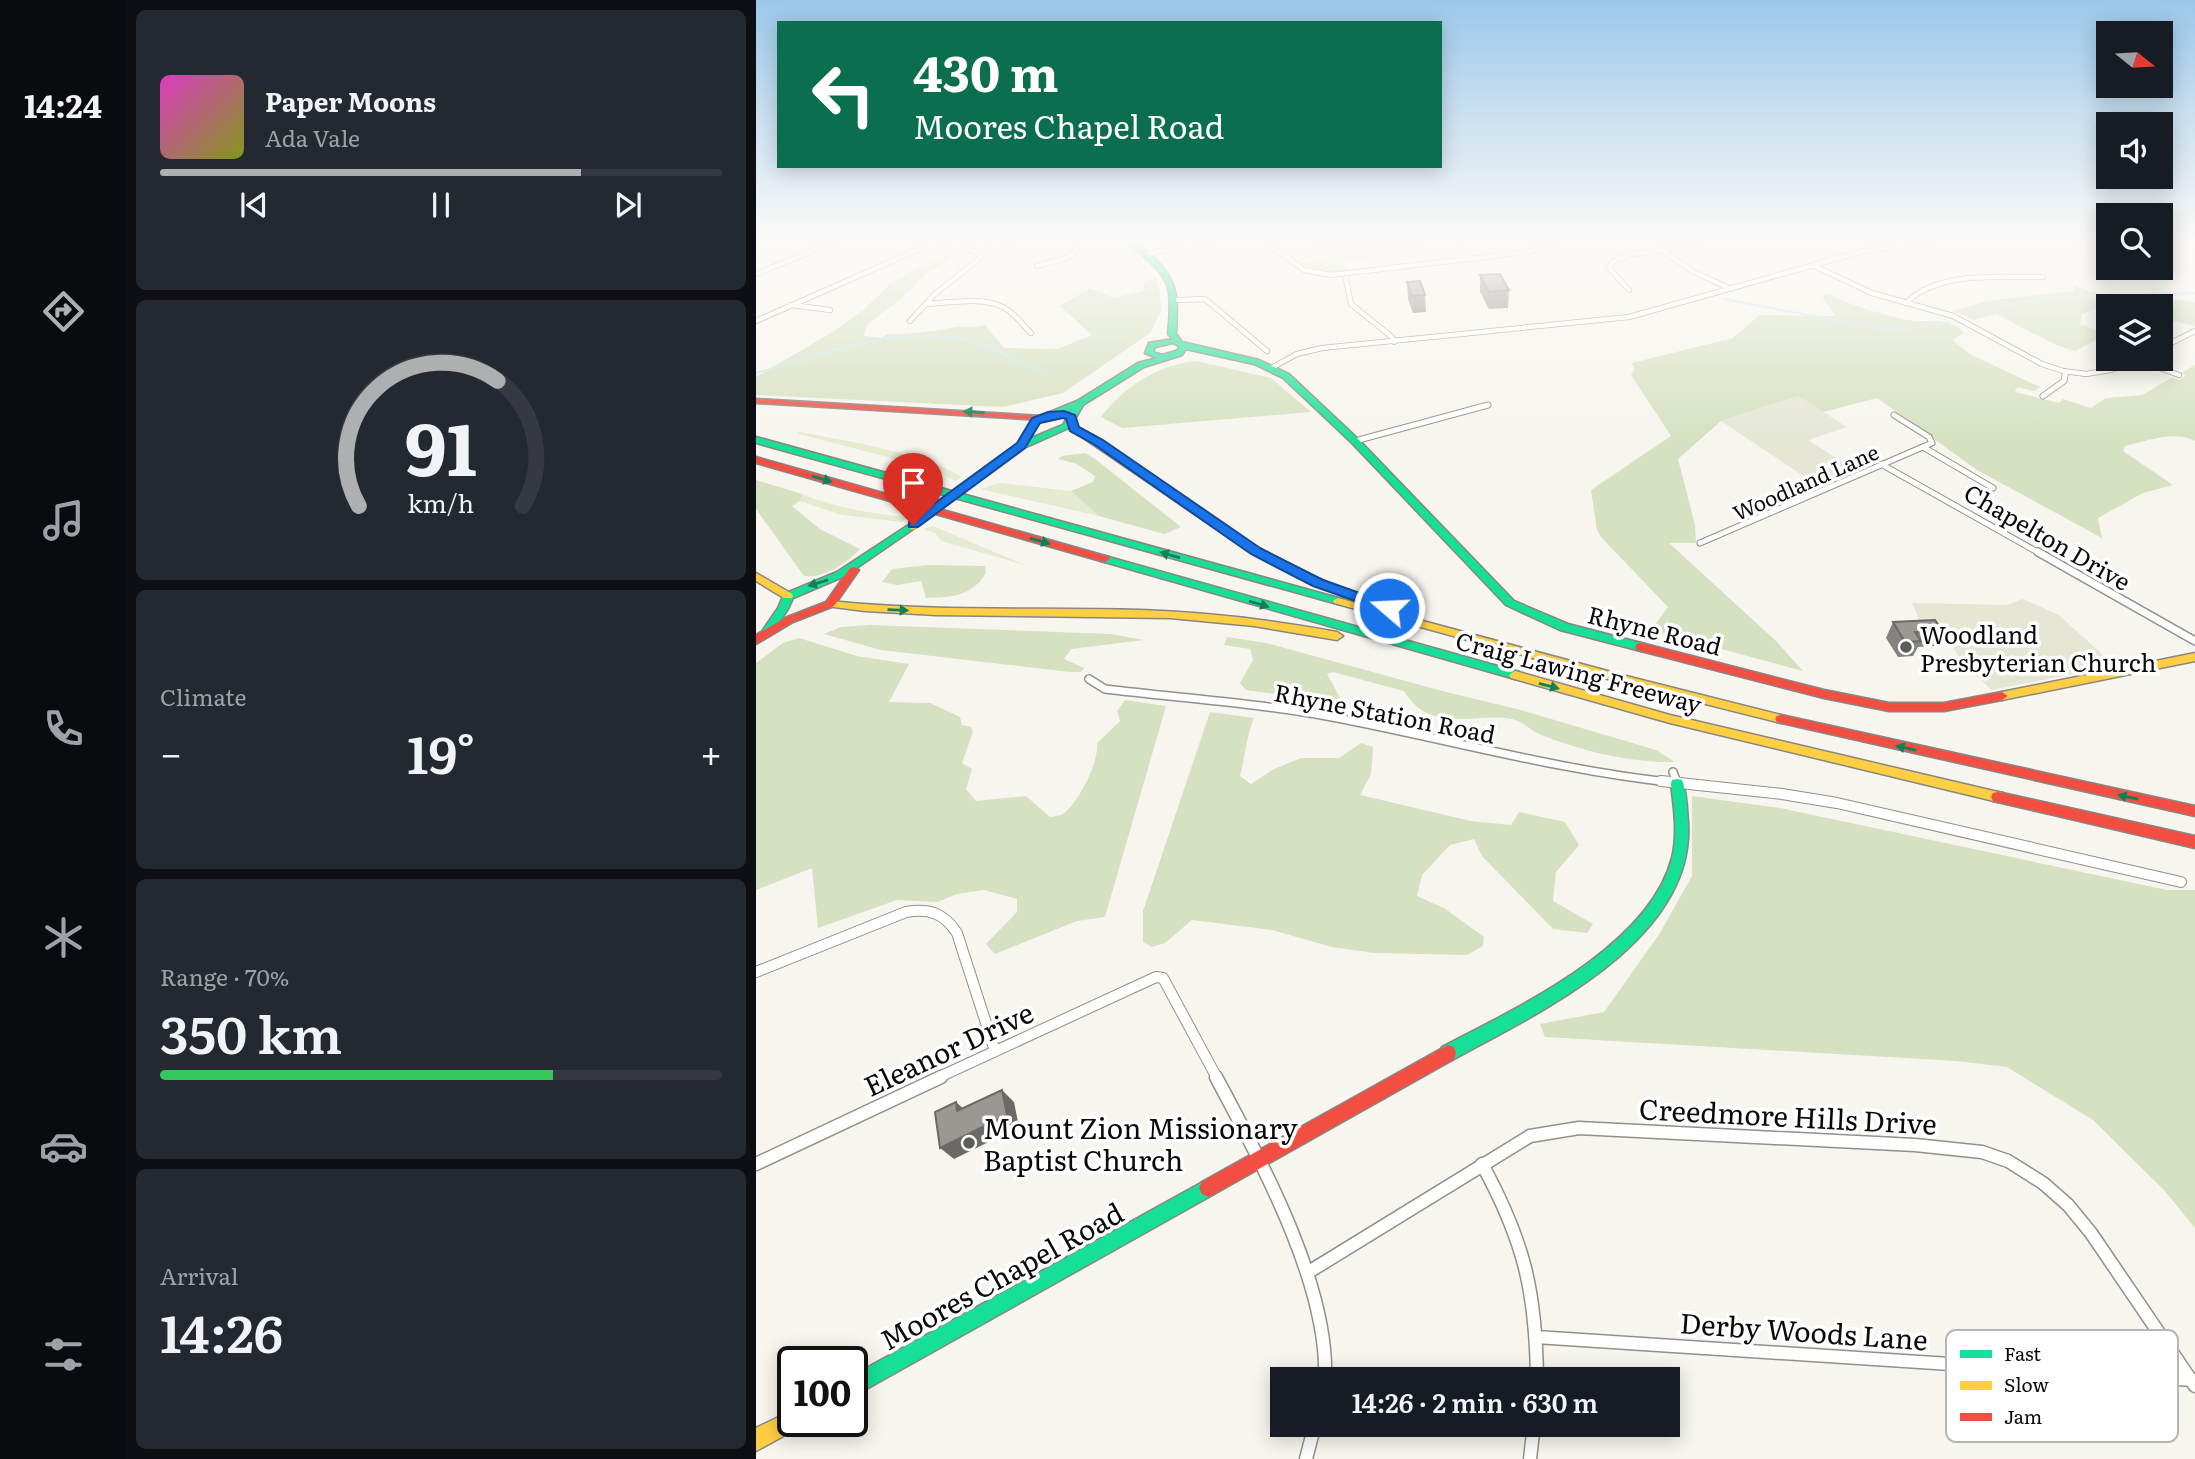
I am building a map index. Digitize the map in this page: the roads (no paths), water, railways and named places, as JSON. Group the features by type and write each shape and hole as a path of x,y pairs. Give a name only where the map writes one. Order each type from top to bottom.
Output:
{"main road":[{"path":"768,630 785,603 800,589 830,580 861,562 1021,446 1028,438 1032,424 1080,403 1141,365 1182,351 1178,341 1177,307"},
{"path":"1141,365 1153,348 1178,341"},
{"name":"Rhyne Road","path":"1178,341 1199,351 1240,358 1270,368 1296,384 1355,441 1510,603 1564,627 1824,694 1889,707 1944,707 2195,657"},
{"path":"1153,348 1171,356"},
{"name":"Rhyne Road","path":"1171,356 1199,351"},
{"path":"756,401 1048,416 1071,420"},
{"path":"1021,446 1061,430 1071,420 1080,403"},
{"path":"1071,420 1074,429 1106,447 1214,524 1289,569 1354,597 1495,645"},
{"name":"Craig Lawing Freeway","path":"756,440 1495,645 1802,724 2195,811"},
{"name":"Craig Lawing Freeway","path":"756,460 1517,677 1786,748 2195,842"},
{"path":"830,604 838,595 845,579 861,562"},
{"path":"756,576 785,603 790,614 802,614"},
{"path":"756,640 768,630 830,604 890,610 1145,614 1237,619 1324,633 1517,677"},
{"name":"Moores Chapel Road","path":"868,1378 1504,1022 1598,966 1635,934 1651,914 1670,881 1679,853 1682,824 1675,778"},
{"path":"756,1440 777,1429"}],"street":[{"path":"756,321 786,307"},
{"path":"802,307 830,310"},
{"path":"910,321 923,307"},
{"path":"1001,307 1009,311 1031,334"},
{"path":"1215,307 1267,351"},
{"path":"1355,307 1392,337 1394,342"},
{"path":"1270,368 1307,351 1620,319 1664,307"},
{"path":"1923,307 1952,316 1985,332 2011,350 2066,372 2098,375 2108,371"},
{"path":"2173,342 2195,331"},
{"path":"2169,371 2179,375"},
{"path":"2043,396 2064,381 2066,372"},
{"path":"1355,441 1488,405"},
{"name":"Woodland Lane","path":"1700,543 1932,443 1931,439 1894,415"},
{"path":"1923,447 1993,488"},
{"name":"Chapelton Drive","path":"1881,464 2195,641"},
{"name":"Rhyne Station Road","path":"1089,679 1105,689 1330,718 1535,761 1675,778 1837,803 2181,882"},
{"path":"756,972 906,912 936,912 951,922 957,933 995,1051"},
{"name":"Eleanor Drive","path":"756,1164 1135,985 1160,977 1166,980 1259,1157"},
{"name":"Creedmore Hills Drive","path":"1307,1273 1530,1136 1579,1128 1915,1145 1982,1152 2008,1161 2042,1183 2068,1205 2091,1233 2158,1330"},
{"path":"1259,1157 1307,1273 1321,1321 1326,1367"},
{"path":"1482,1164 1511,1221 1522,1252 1530,1287 1536,1337 1536,1367"},
{"name":"Derby Woods Lane","path":"1536,1337 1946,1365"},
{"name":"Creedmore Hills Drive","path":"2178,1359 2194,1382"},
{"path":"1306,1459 1312,1437"},
{"path":"1530,1459 1533,1437"}],"waterway":[{"path":"1766,307 1891,331 1950,322"},
{"path":"1971,316 1999,307"},
{"path":"756,373 833,350 912,336 965,340 995,350 1044,373"}],"place":[{"name":"Woodland Presbyterian Church","path":"1906,647"},
{"name":"Mount Zion Missionary Baptist Church","path":"969,1143"}]}
